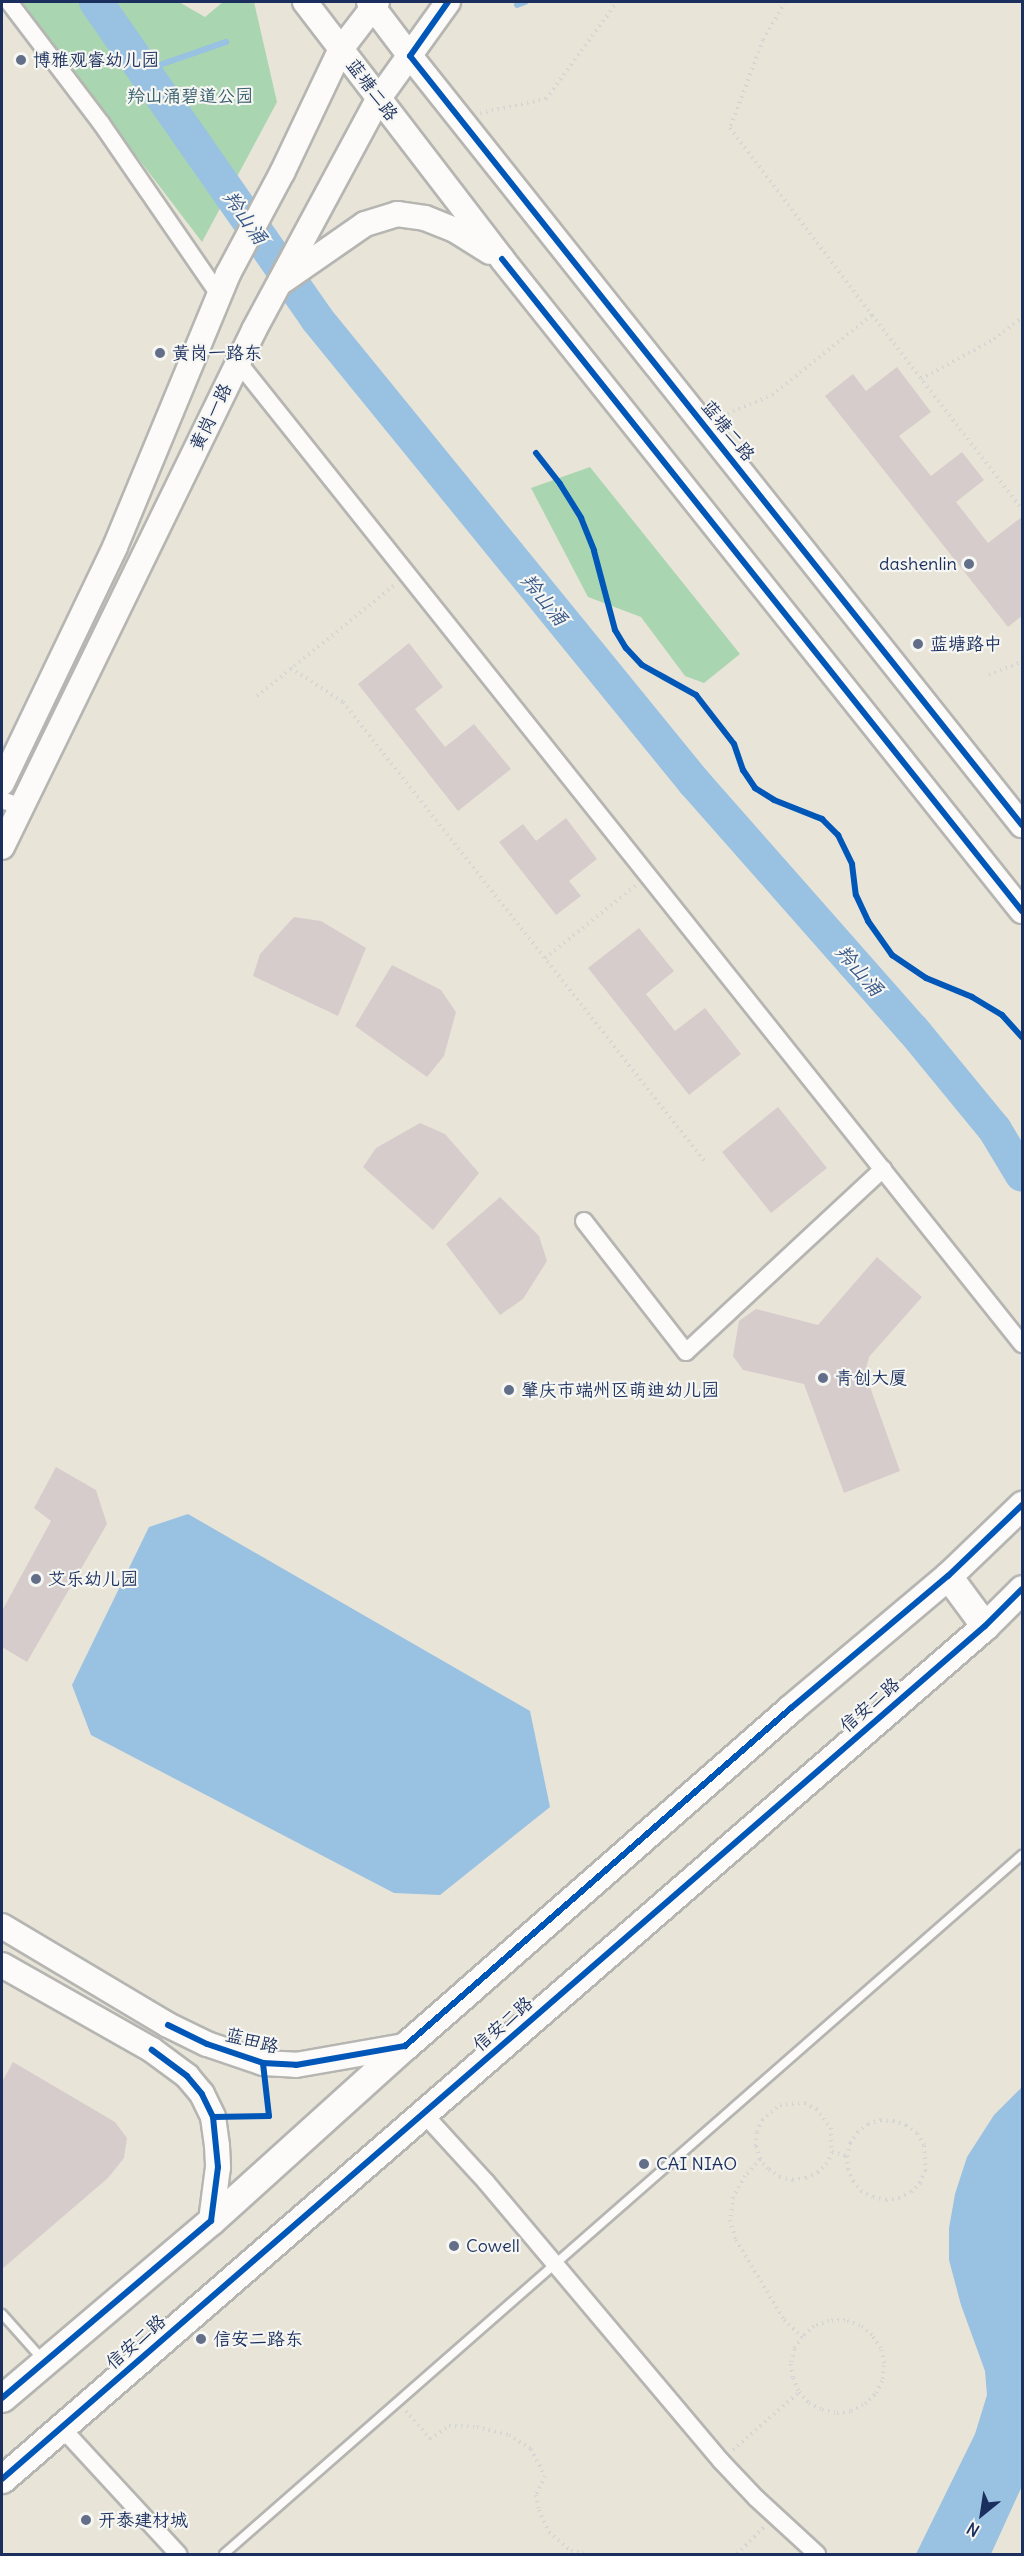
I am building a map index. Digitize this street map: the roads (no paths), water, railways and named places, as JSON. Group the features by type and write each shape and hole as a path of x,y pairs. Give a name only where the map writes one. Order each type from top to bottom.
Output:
{"main road":[{"name":"蓝塘二路","path":"305,2 502,259 1023,911"},
{"name":"黄岗一路","path":"2,847 11,803 315,214 379,98 448,2"},
{"name":"黄岗一路","path":"2,783 115,547 223,285 282,173 341,49 373,3"},
{"name":"蓝塘二路","path":"373,3 410,56 458,117 1023,825"},
{"path":"277,286 338,240 365,224 397,214 425,218 455,230 502,259"},
{"path":"2,2398 211,2221 405,2046 791,1708 948,1576 1023,1505"},
{"path":"948,1576 985,1626"},
{"name":"信安二路","path":"2,2479 985,1626 1023,1589"},
{"name":"蓝田路","path":"2,1926 168,2025 207,2044 263,2063 296,2065 405,2046"},
{"path":"2,1965 152,2050 187,2076 202,2094 213,2116 217,2146 218,2167 211,2221"}],"street":[{"path":"9,2 223,285"},
{"path":"238,363 1023,1344"},
{"path":"584,1221 686,1352 883,1169"},
{"path":"423,2113 556,2264 721,2461 775,2517 817,2554"},
{"path":"61,2427 178,2554"}],"lane":[{"path":"225,2554 1023,1855"},
{"path":"2,2314 44,2362"}],"water":[{"path":"188,1514 530,1711 550,1807 440,1895 394,1893 91,1735 72,1685 149,1527"},
{"path":"1022,2087 1022,2486 991,2554 916,2554 975,2434 987,2395 985,2371 961,2305 949,2260 949,2228 955,2194 967,2157 994,2115"}],"waterway":[{"name":"羚山涌","path":"96,2 317,319 694,782 913,1030 995,1130 1022,1175"},
{"path":"517,5 525,2"},
{"path":"145,70 226,42"}],"place":[{"name":"博雅观睿幼儿园","path":"21,60"},
{"name":"黄岗一路东","path":"160,353"},
{"name":"dashenlin","path":"969,564"},
{"name":"蓝塘路中","path":"918,644"},
{"name":"青创大厦","path":"823,1378"},
{"name":"肇庆市端州区萌迪幼儿园","path":"509,1390"},
{"name":"艾乐幼儿园","path":"36,1579"},
{"name":"CAI NIAO","path":"644,2164"},
{"name":"Cowell","path":"454,2246"},
{"name":"信安二路东","path":"201,2339"},
{"name":"开泰建材城","path":"86,2520"}],"park label":[{"name":"羚山涌碧道公园","path":"190,96"}]}
